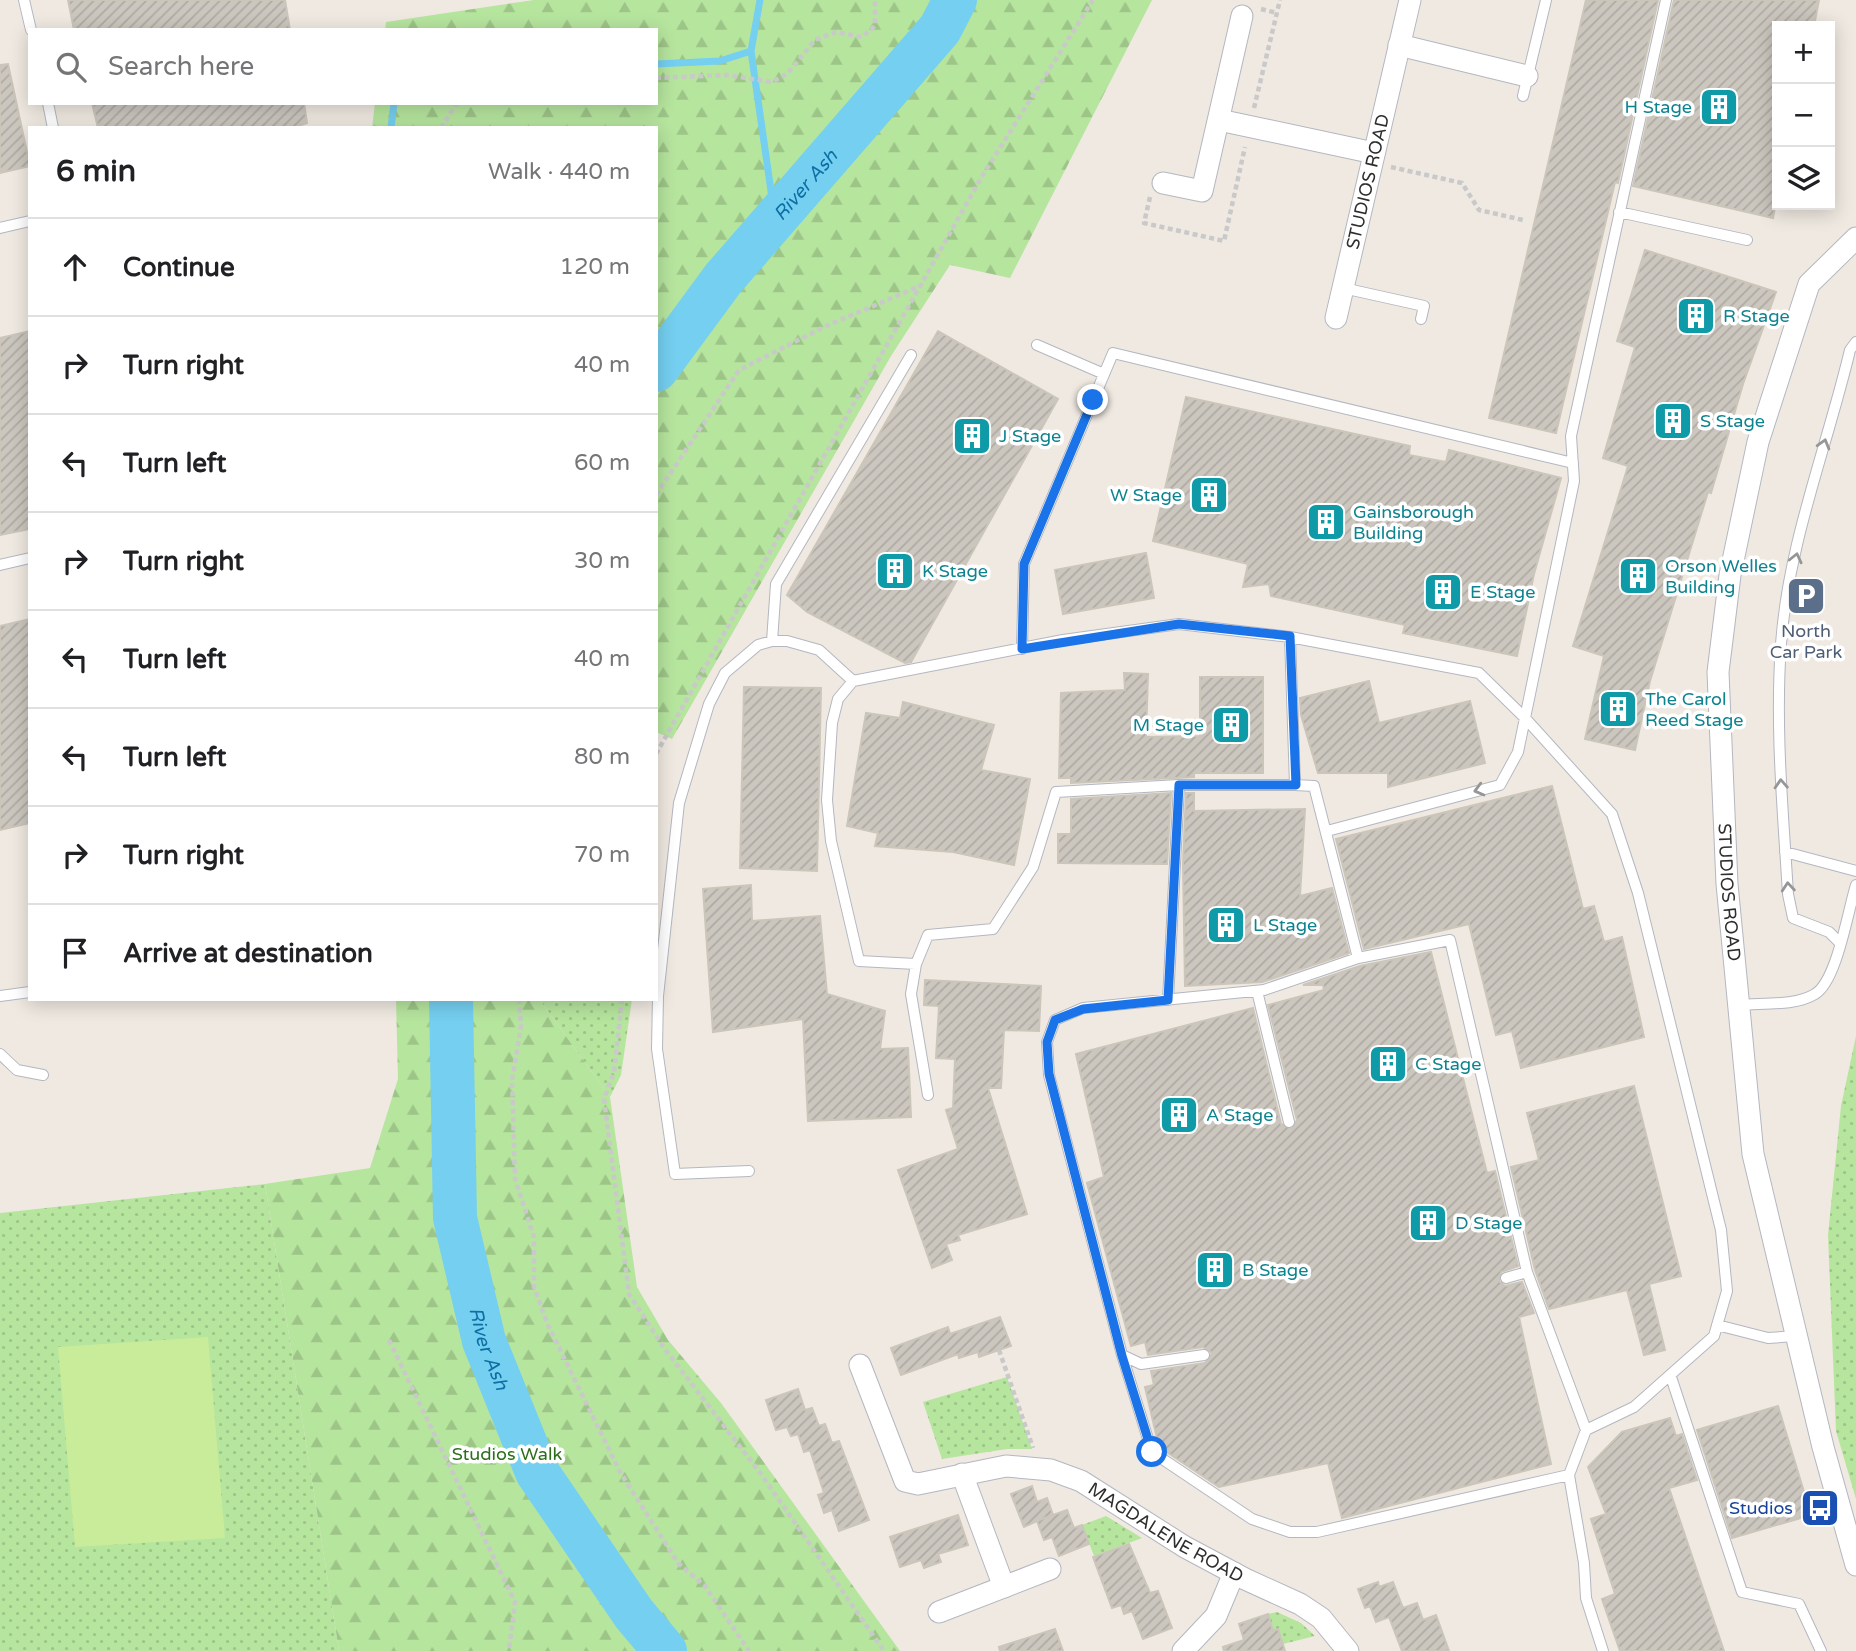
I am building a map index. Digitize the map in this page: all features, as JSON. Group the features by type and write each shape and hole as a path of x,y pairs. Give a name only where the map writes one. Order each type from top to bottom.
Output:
{"street":[{"name":"STUDIOS ROAD","path":"1336,318 1410,0"},
{"path":"1163,183 1202,191 1242,16"},
{"path":"1399,45 1525,86"},
{"path":"1219,120 1373,158"},
{"name":"STUDIOS ROAD","path":"1856,239 1809,284 1758,442 1731,575 1718,673 1727,884 1752,1154 1856,1565"},
{"name":"MAGDALENE ROAD","path":"860,1365 900,1476 905,1481 918,1484 1006,1466 1041,1468 1081,1481 1185,1547 1300,1604 1321,1618 1348,1651"},
{"path":"962,1474 1004,1587"},
{"path":"939,1612 1050,1569"},
{"path":"1183,1651 1201,1635 1216,1616 1234,1573"}],"lane":[{"path":"24,0 31,28"},
{"path":"1525,86 1546,0"},
{"path":"1327,831 1500,785 1518,752 1574,481 1571,436 1665,0"},
{"path":"48,105 53,126"},
{"path":"1619,212 1748,240"},
{"path":"0,228 28,221"},
{"path":"1343,288 1424,306 1421,319"},
{"path":"1839,942 1829,932 1793,918 1788,894 1779,733 1781,643 1792,575 1822,447 1850,350 1856,342"},
{"path":"1037,345 1104,374"},
{"path":"1022,649 1024,564 1113,353 1573,463"},
{"path":"772,641 776,584 911,355"},
{"path":"0,565 28,558"},
{"path":"916,964 859,961 838,873 827,800 832,723 838,699 853,681 1022,649 1179,624 1290,636 1479,673 1526,719 1612,814 1638,893 1721,1230 1727,1291 1714,1336 1671,1377 1634,1407 1586,1430"},
{"path":"1290,636 1296,785"},
{"path":"749,1171 675,1174 657,1049 659,996 679,803 709,704 725,673 758,645 787,641 820,650 853,681"},
{"path":"1168,1000 1179,785"},
{"path":"928,1095 911,994 916,964 928,935 993,929 1033,867 1056,792 1179,785 1314,786 1358,958"},
{"path":"1785,852 1856,871"},
{"path":"1740,1004 1798,1000 1815,994 1827,981 1856,885"},
{"path":"1569,1475 1317,1532 1290,1532 1252,1519 1152,1452 1122,1356 1049,1074 1047,1042 1055,1020 1083,1009 1257,991 1358,958 1450,940 1527,1272 1586,1430 1569,1475 1584,1563 1586,1598 1603,1651"},
{"path":"1257,991 1289,1122"},
{"path":"0,996 28,992"},
{"path":"0,1054 17,1070 43,1075"},
{"path":"1506,1278 1527,1272"},
{"path":"1717,1325 1768,1338 1796,1336"},
{"path":"1122,1356 1141,1364 1204,1354"},
{"path":"1671,1377 1742,1592 1799,1604 1821,1651"}],"path":[{"path":"658,78 738,77 772,82 787,74 815,40 836,32 862,37 875,26 874,0"},
{"path":"658,750 981,178 1093,0"},
{"path":"442,126 456,105"},
{"path":"1373,158 1462,183 1479,210 1523,220"},
{"path":"658,492 739,370 824,327 922,285"},
{"path":"519,1001 521,1026 512,1080 514,1179 534,1237 534,1287 547,1323 620,1472 678,1563 705,1586 748,1651"},
{"path":"622,1001 614,1072 604,1099 629,1294 664,1348 761,1474 884,1651"},
{"path":"388,1340 515,1602 509,1651"},
{"path":"999,1350 1041,1468"}],"green space":[{"path":"534,0 1152,0 1010,278 950,265 891,356 672,739 658,733 658,126 372,126 375,105 658,105 658,28 385,28 386,22"},
{"name":"Studios Walk","path":"396,1001 540,1001 610,1097 637,1287 668,1340 721,1403 900,1651 339,1651 265,1184 370,1168 398,1079"},
{"path":"540,1001 632,1001 621,1075 610,1097"},
{"path":"1856,1036 1856,1499 1836,1431 1828,1235 1841,1106"},
{"path":"265,1184 339,1651 0,1651 0,1213"},
{"path":"208,1337 225,1538 75,1547 58,1347"},
{"path":"1007,1377 1032,1449 1007,1449 942,1459 923,1402"},
{"path":"1106,1516 1142,1538 1094,1556 1082,1525"},
{"path":"1277,1612 1301,1623 1315,1636 1283,1644 1278,1630 1273,1631 1268,1614"}],"building":[{"path":"68,0 285,0 290,28 74,28"},
{"path":"1586,0 1658,0 1618,183 1615,182 1556,433 1489,418"},
{"name":"H Stage","path":"1674,0 1819,0 1815,21 1772,21 1773,218 1633,186"},
{"path":"8,64 28,166 0,173 0,65"},
{"path":"92,105 304,105 307,123 298,126 98,126"},
{"path":"1645,250 1776,292 1743,384 1711,493 1708,492 1650,681 1635,750 1585,739 1604,656 1573,646 1628,466 1603,458 1635,347 1617,341"},
{"path":"28,331 28,529 0,535 0,338"},
{"path":"938,331 1058,399 911,662 905,663 807,612 787,595"},
{"path":"1186,397 1410,446 1409,455 1446,462 1449,450 1561,478 1534,574 1517,656 1403,633 1405,625 1271,596 1269,584 1243,587 1248,564 1153,541"},
{"path":"1146,553 1154,598 1063,614 1055,570"},
{"path":"28,619 28,823 0,830 0,626"},
{"path":"1124,673 1148,674 1146,737 1200,736 1200,677 1263,677 1263,773 1194,773 1194,777 1071,783 1071,778 1059,778 1061,693 1125,690"},
{"path":"1369,681 1379,723 1470,701 1485,763 1388,787 1388,773 1318,773 1301,715 1300,698"},
{"path":"744,687 821,688 817,871 740,868"},
{"path":"903,702 994,725 981,770 1030,779 1014,865 953,852 875,846 878,833 847,826 866,713 900,718"},
{"path":"1552,786 1583,909 1594,906 1604,942 1622,937 1644,1037 1521,1068 1512,1031 1496,1035 1469,924 1364,949 1336,839"},
{"path":"1171,793 1167,864 1058,863 1058,834 1071,834 1071,799"},
{"path":"1186,793 1194,793 1194,811 1305,809 1300,896 1332,888 1349,953 1262,982 1185,986 1183,864"},
{"path":"751,885 752,921 820,916 827,994 885,1011 880,1049 908,1048 911,1117 808,1121 803,1019 713,1032 703,889"},
{"path":"1431,952 1487,1173 1495,1171 1518,1266 1501,1272 1499,1281 1505,1286 1522,1282 1534,1313 1519,1317 1551,1464 1342,1518 1328,1463 1219,1487 1159,1447 1145,1387 1154,1385 1151,1371 1205,1363 1212,1353 1203,1347 1148,1355 1145,1342 1131,1346 1087,1183 1104,1177 1076,1054 1253,1008 1281,1124 1292,1129 1297,1120 1268,1005 1324,990 1323,985 1303,985 1360,966"},
{"path":"925,980 1041,986 1039,1031 1004,1030 1001,1088 988,1088 1027,1214 958,1235 960,1240 946,1244 952,1260 932,1268 898,1170 958,1149 946,1110 953,1108 955,1059 936,1058 939,1006 924,1005"},
{"path":"1634,1086 1681,1276 1649,1284 1665,1350 1644,1355 1627,1290 1549,1309 1535,1270 1511,1167 1539,1160 1527,1113"},
{"path":"1000,1317 1011,1346 979,1357 978,1352 959,1358 958,1354 901,1375 891,1348 948,1327 950,1334"},
{"path":"798,1389 805,1410 812,1408 819,1426 825,1424 832,1443 839,1441 869,1520 839,1531 832,1510 824,1513 818,1495 824,1493 810,1450 804,1452 798,1434 791,1436 787,1427 776,1430 766,1400"},
{"path":"1778,1406 1811,1515 1732,1538 1697,1430"},
{"path":"1670,1418 1676,1436 1682,1434 1697,1480 1669,1488 1724,1651 1620,1651 1602,1599 1615,1594 1591,1519 1606,1514 1588,1467 1622,1432"},
{"path":"1032,1486 1037,1502 1047,1498 1053,1515 1067,1510 1074,1528 1082,1525 1089,1544 1059,1556 1052,1537 1044,1540 1037,1521 1024,1527 1011,1494"},
{"path":"958,1515 968,1545 938,1554 941,1562 924,1568 921,1560 900,1567 890,1537"},
{"path":"1129,1544 1150,1593 1158,1591 1172,1628 1143,1639 1132,1611 1124,1614 1121,1605 1112,1608 1093,1557"},
{"path":"1378,1582 1379,1587 1393,1582 1403,1608 1417,1603 1423,1620 1436,1615 1449,1651 1402,1651 1389,1617 1376,1622 1370,1606 1365,1608 1358,1589"},
{"path":"1268,1614 1273,1631 1278,1629 1285,1651 1224,1651 1223,1647 1244,1640 1239,1624"},
{"path":"1055,1629 1063,1651 1000,1651 999,1647"}],"waterway":[{"path":"760,0 751,51 775,219"},
{"name":"River Ash","path":"658,367 723,279 940,29 955,0"},
{"path":"658,64 720,61 751,51"},
{"path":"391,126 394,105"},
{"name":"River Ash","path":"451,1001 455,1218 484,1341 537,1472 634,1614 665,1651"}],"place":[{"name":"H Stage","path":"1719,107"},
{"name":"R Stage","path":"1696,316"},
{"name":"S Stage","path":"1673,421"},
{"name":"J Stage","path":"972,436"},
{"name":"W Stage","path":"1209,495"},
{"name":"Gainsborough Building","path":"1326,522"},
{"name":"K Stage","path":"895,571"},
{"name":"Orson Welles Building","path":"1638,576"},
{"name":"E Stage","path":"1443,592"},
{"name":"North Car Park","path":"1806,596"},
{"name":"The Carol Reed Stage","path":"1618,709"},
{"name":"M Stage","path":"1231,725"},
{"name":"L Stage","path":"1226,925"},
{"name":"C Stage","path":"1388,1064"},
{"name":"A Stage","path":"1179,1115"},
{"name":"D Stage","path":"1428,1223"},
{"name":"B Stage","path":"1215,1270"},
{"name":"Studios","path":"1820,1508"}],"route":[{"path":"1093,400 1024,564 1022,649 1063,640 1179,624 1290,636 1296,785 1179,785 1168,1000 1083,1009 1055,1020 1047,1042 1049,1074 1122,1356 1152,1452"}]}
